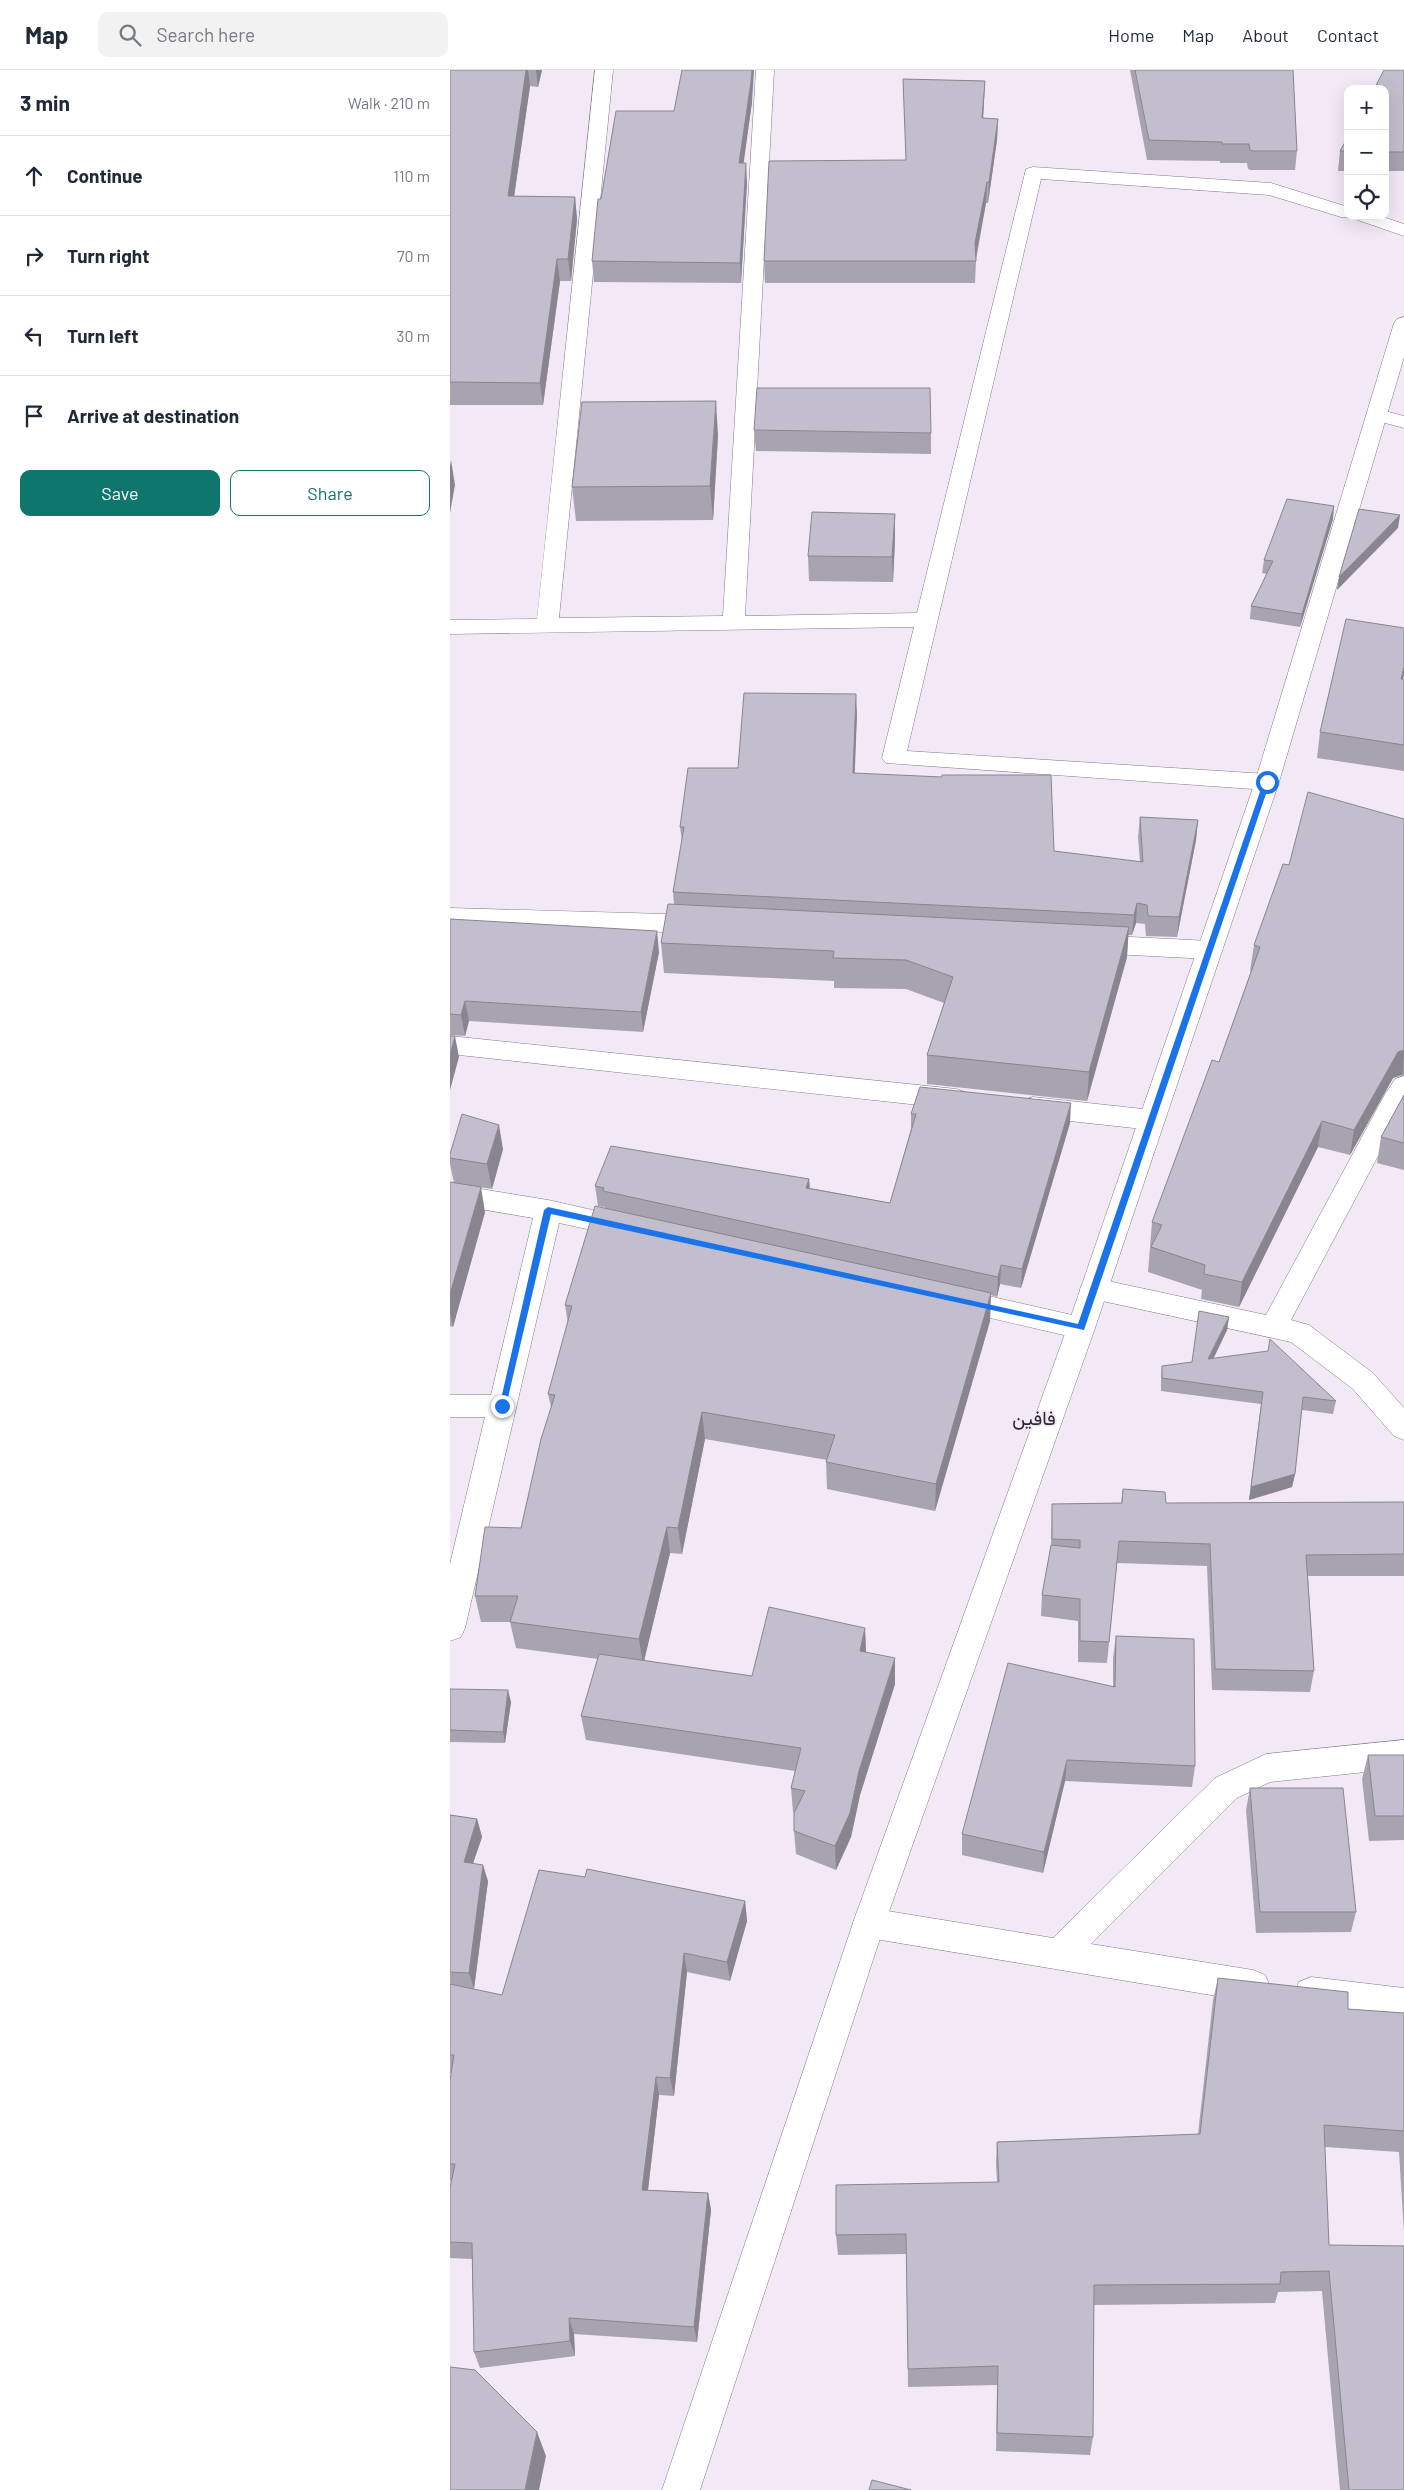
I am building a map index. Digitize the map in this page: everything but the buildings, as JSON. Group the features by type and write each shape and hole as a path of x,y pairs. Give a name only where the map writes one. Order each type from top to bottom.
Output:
{"street":[{"path":"547,625 604,70"},
{"path":"734,623 765,70"},
{"path":"1267,782 894,758 1033,173 1271,189 1344,212"},
{"path":"1373,220 1404,230"},
{"path":"682,2490 869,1923 1081,1328 1267,782 1404,323"},
{"path":"1377,416 1404,422"},
{"path":"450,627 927,620"},
{"path":"450,917 721,925"},
{"path":"1070,943 1210,950"},
{"path":"450,1045 984,1102"},
{"path":"1274,1328 1393,1103 1404,1086"},
{"path":"1014,1105 1152,1120"},
{"path":"450,1194 548,1210 654,1234"},
{"path":"450,1628 548,1210"},
{"path":"1094,1289 1299,1333 1363,1381 1404,1428"},
{"path":"926,1293 1081,1328"},
{"path":"450,1406 502,1406"},
{"path":"1058,1954 1226,1788 1266,1768 1404,1754"},
{"path":"869,1923 1238,1985 1404,2004"}],"district":[{"name":"فافين","path":"1034,1417"}],"route":[{"path":"502,1406 548,1210 1081,1328 1267,782"}]}
